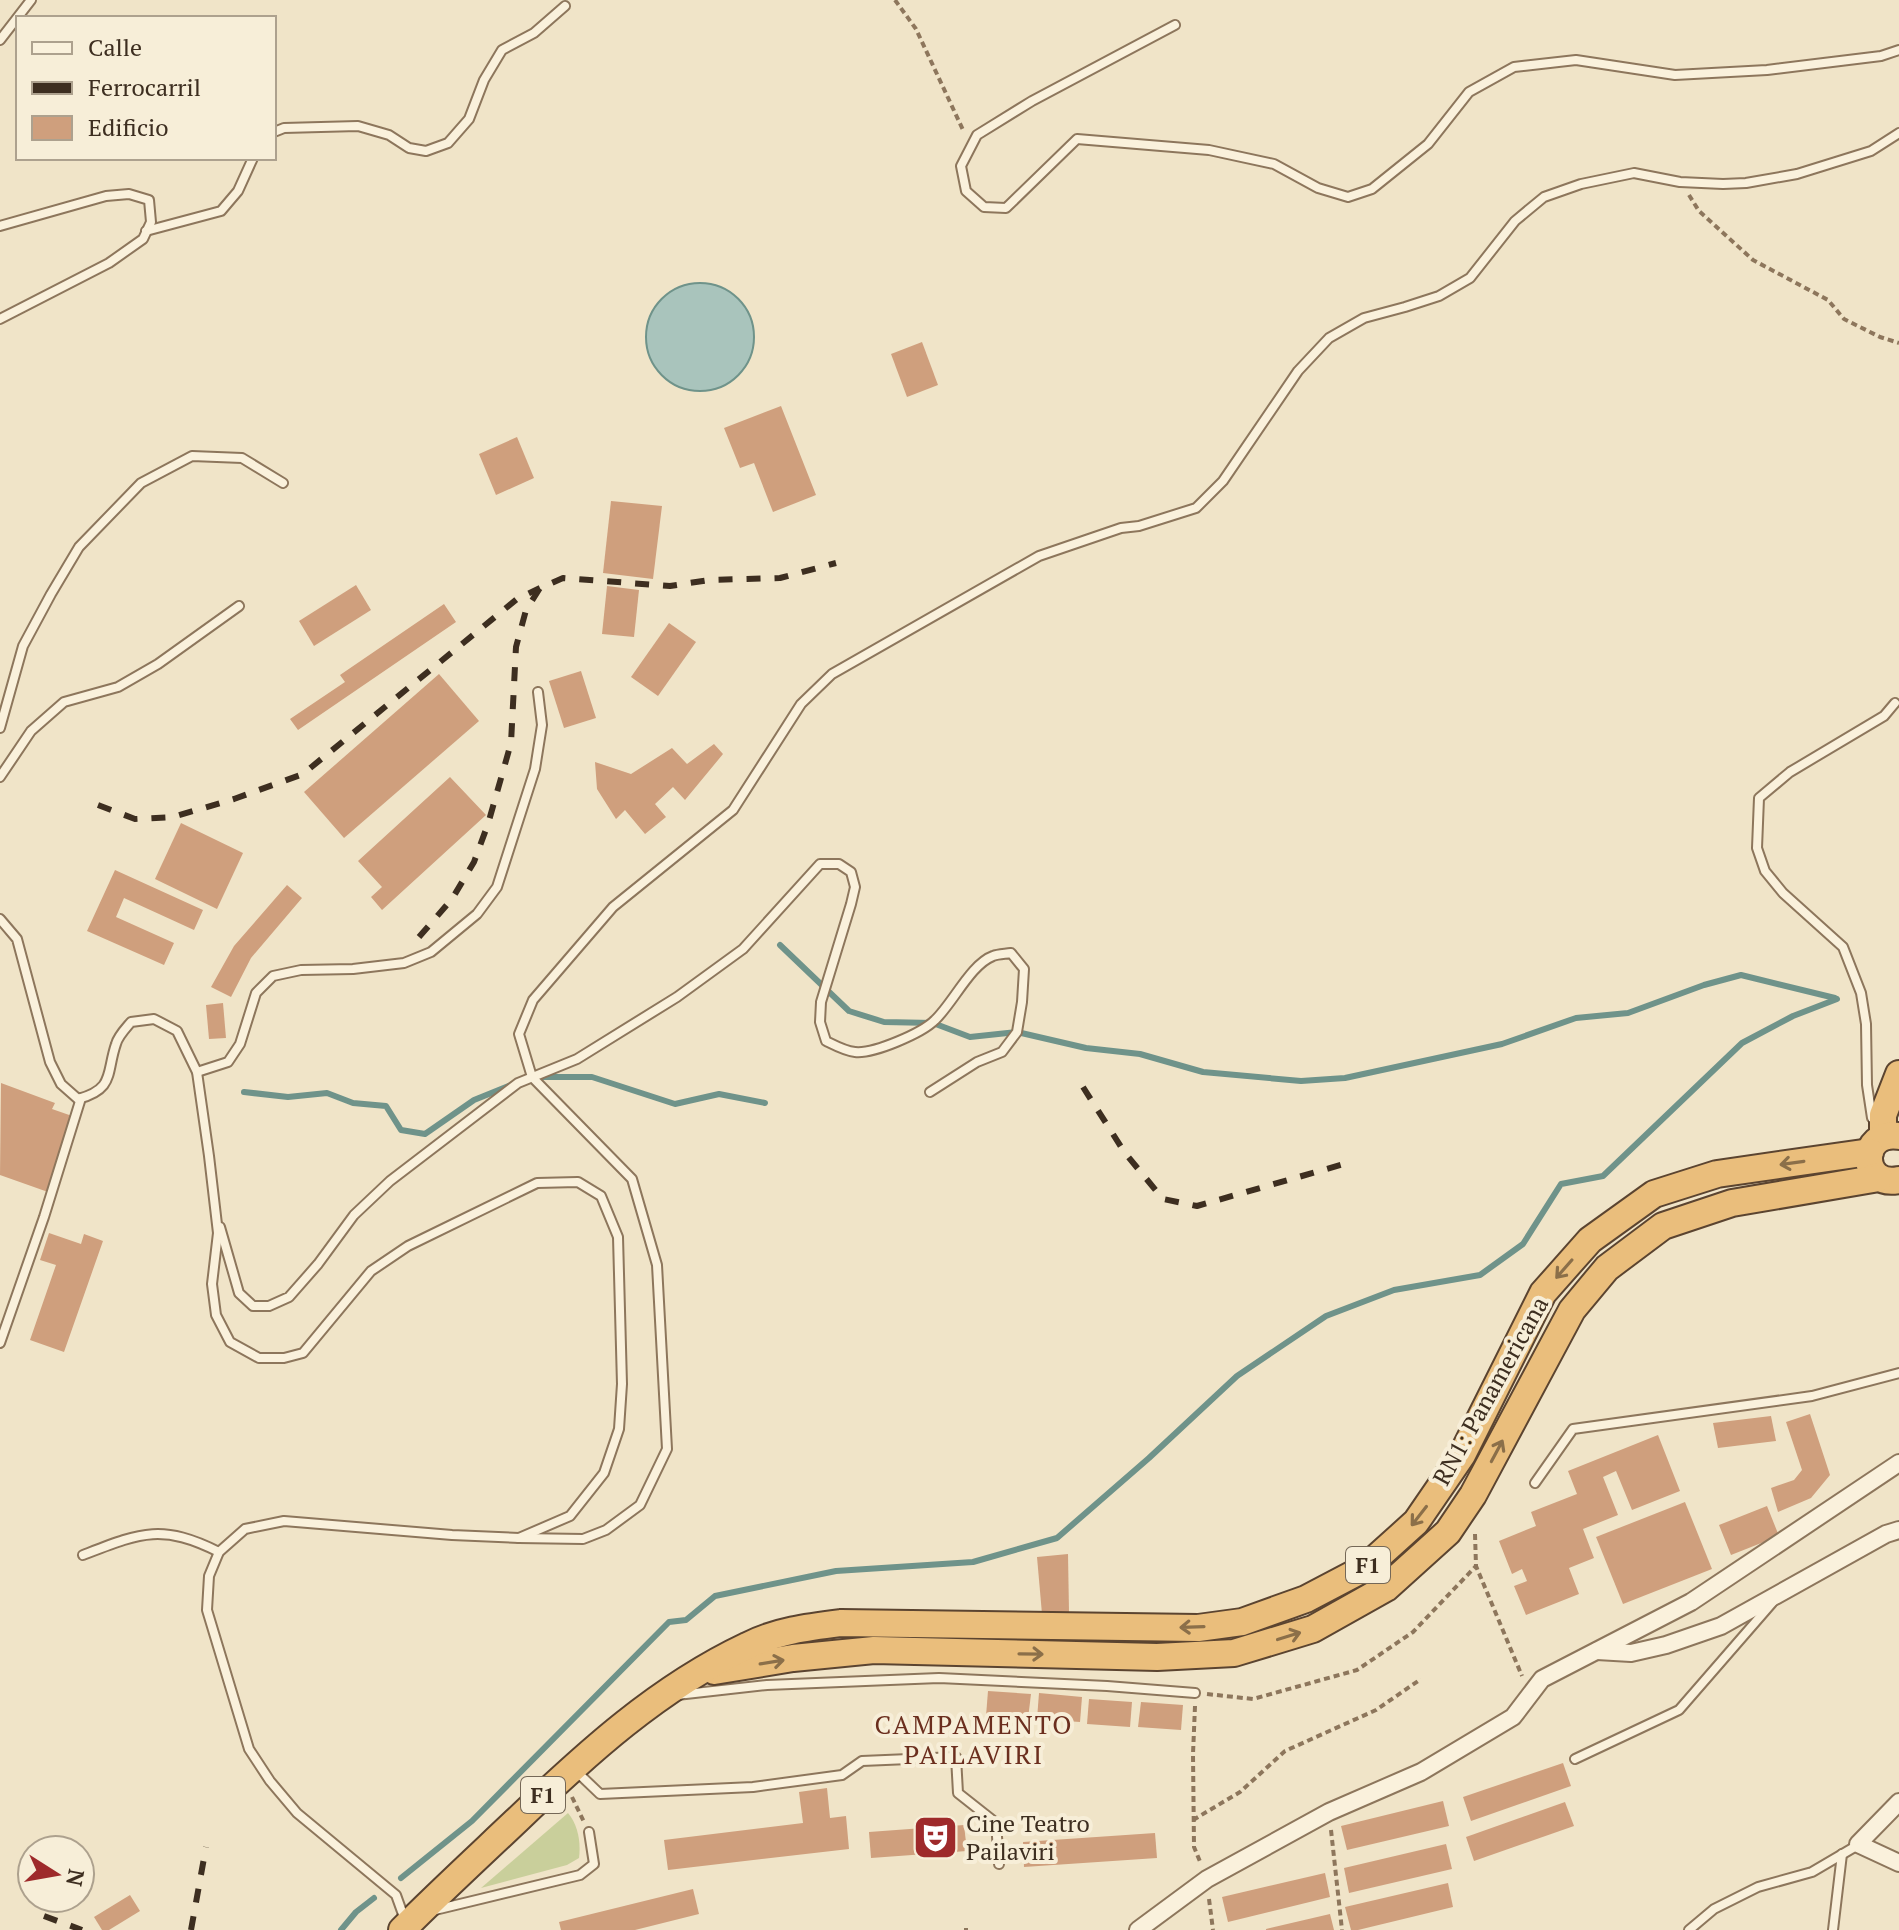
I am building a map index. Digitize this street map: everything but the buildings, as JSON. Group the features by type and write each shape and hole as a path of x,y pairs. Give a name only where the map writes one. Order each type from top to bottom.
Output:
{"highway":[{"path":"1889,1179 1870,1166 1882,1142 1883,1115 1899,1074"},
{"name":"RN1: Panamericana","path":"409,1925 567,1772 631,1717 695,1674 749,1644 797,1628 841,1623 1198,1628 1242,1622 1306,1599 1365,1568 1416,1522 1462,1455 1543,1293 1590,1240 1654,1194 1717,1174 1882,1142"},
{"name":"RN1: Panamericana","path":"695,1674 793,1658 874,1650 1157,1657 1234,1653 1313,1629 1386,1588 1448,1532 1473,1495 1572,1310 1607,1268 1663,1226 1732,1203 1889,1179"}],"street":[{"path":"1138,1930 1207,1879 1329,1812 1421,1772 1513,1717 1542,1679 1691,1602 1899,1463"},
{"path":"1596,1651 1631,1653 1721,1626 1886,1534 1899,1530"},
{"path":"1899,1802 1858,1844 1899,1863"}],"lane":[{"path":"19,16 31,0"},
{"path":"276,131 284,128 358,126 389,135 418,150 426,151 448,143 469,119 484,80 502,50 534,33 565,6"},
{"path":"0,40 16,19"},
{"path":"1175,25 1032,101 977,135 961,166 966,191 984,207 1006,208 1077,139 1209,150 1274,164 1318,188 1348,197 1372,189 1428,144 1469,92 1514,67 1576,60 1675,75 1767,70 1881,56 1899,50"},
{"path":"589,1832 594,1864 580,1875 409,1925 396,1895 297,1813 249,1749 207,1610 209,1576 219,1552 245,1529 284,1521 452,1535 583,1539 606,1530 640,1505 667,1449 657,1265 632,1179 532,1077 519,1034 533,1000 613,907 733,810 801,704 832,674 1039,556 1121,528 1139,526 1196,508 1223,481 1298,371 1329,338 1364,318 1439,296 1470,278 1515,221 1544,197 1581,184 1634,173 1680,182 1734,184 1797,174 1871,151 1899,133"},
{"path":"146,231 221,211 238,191 252,160"},
{"path":"0,226 106,196 129,194 149,200 151,222 143,239 109,263 0,319"},
{"path":"0,728 23,646 51,594 79,547 141,483 192,456 242,458 283,483"},
{"path":"0,777 31,731 64,702 118,687 158,664 239,606"},
{"path":"197,1072 228,1062 240,1044 256,993 273,976 301,970 353,969 404,963 431,952 477,914 497,887 535,769 542,725 538,692"},
{"path":"1882,1142 1867,1085 1866,1024 1861,993 1843,947 1783,893 1765,871 1757,848 1759,798 1790,772 1884,716 1895,703"},
{"path":"216,1211 239,1293 253,1306 269,1306 289,1297 354,1215 390,1181 518,1083 577,1059 677,997 743,949 820,864 839,864 851,872 855,887 821,1002 820,1022 826,1041 843,1050 859,1053 896,1043 933,1023 978,965 994,956 1011,953 1024,969 1017,1032 1002,1052 977,1062 930,1092"},
{"path":"0,919 17,939 50,1062 61,1084 78,1099 94,1095 109,1078 116,1041 131,1022 154,1019 177,1031 197,1072 218,1233 212,1284 216,1315 230,1342 259,1358 284,1358 303,1353 371,1271 408,1246 537,1183 578,1182 601,1196 618,1237 622,1384 619,1429 604,1473 570,1516 519,1538"},
{"path":"0,1343 81,1098"},
{"path":"1535,1483 1573,1429 1812,1396 1899,1373"},
{"path":"83,1555 147,1533 174,1534 219,1552"},
{"path":"1575,1759 1679,1710 1780,1594"},
{"path":"661,1697 767,1685 939,1678 1195,1693"},
{"path":"567,1772 600,1794 753,1787 842,1775 862,1761 956,1757 958,1793 996,1823 999,1864"},
{"path":"1689,1930 1714,1909 1758,1887 1812,1872 1858,1844"},
{"path":"1833,1930 1842,1854"}],"path":[{"path":"895,0 916,29 971,146"},
{"path":"1680,182 1699,211 1753,260 1828,300 1844,319 1899,343"},
{"path":"1473,1495 1476,1566 1530,1694"},
{"path":"1213,1930 1207,1879 1194,1847 1195,1693 1253,1699 1357,1670 1413,1632 1476,1566"},
{"path":"1193,1820 1240,1792 1285,1751 1376,1710 1421,1679"},
{"path":"567,1772 589,1832"},
{"path":"1329,1812 1342,1930"}],"green space":[{"path":"568,1813 578,1834 579,1858 567,1865 481,1888"}],"water":[{"path":"700,283 721,287 738,299 750,316 754,337 750,358 738,375 721,387 700,391 679,387 662,375 650,358 646,337 650,316 662,299 679,287"}],"waterway":[{"path":"780,945 849,1011 884,1022 933,1023 970,1037 1017,1032 1086,1048 1140,1054 1203,1072 1301,1081 1345,1078 1502,1044 1576,1018 1628,1013 1741,975 1835,998"},
{"path":"401,1878 472,1821 669,1622 686,1620 715,1596 836,1571 973,1562 1057,1538 1237,1376 1326,1316 1394,1290 1480,1275 1523,1244 1561,1184 1603,1176 1742,1043 1793,1016 1837,999"},
{"path":"537,1077 592,1077 675,1104 719,1094 765,1103"},
{"path":"244,1092 288,1097 327,1093 353,1103 386,1106 401,1130 425,1134 474,1100 511,1085"},
{"path":"341,1930 356,1912 374,1898"}],"railway":[{"path":"419,937 452,899 474,862 488,824 511,743 516,647 526,610 540,588 563,578 670,586 709,580 780,578 836,563"},
{"path":"98,805 135,819 173,817 303,774 517,599 540,588"},
{"path":"1083,1087 1125,1153 1163,1199 1197,1206 1344,1164"},
{"path":"191,1930 206,1847"},
{"path":"44,1916 82,1930"}],"place":[{"name":"Cine Teatro Pailaviri","path":"935,1838"}],"district":[{"name":"CAMPAMENTO PAILAVIRI","path":"974,1740"}]}
